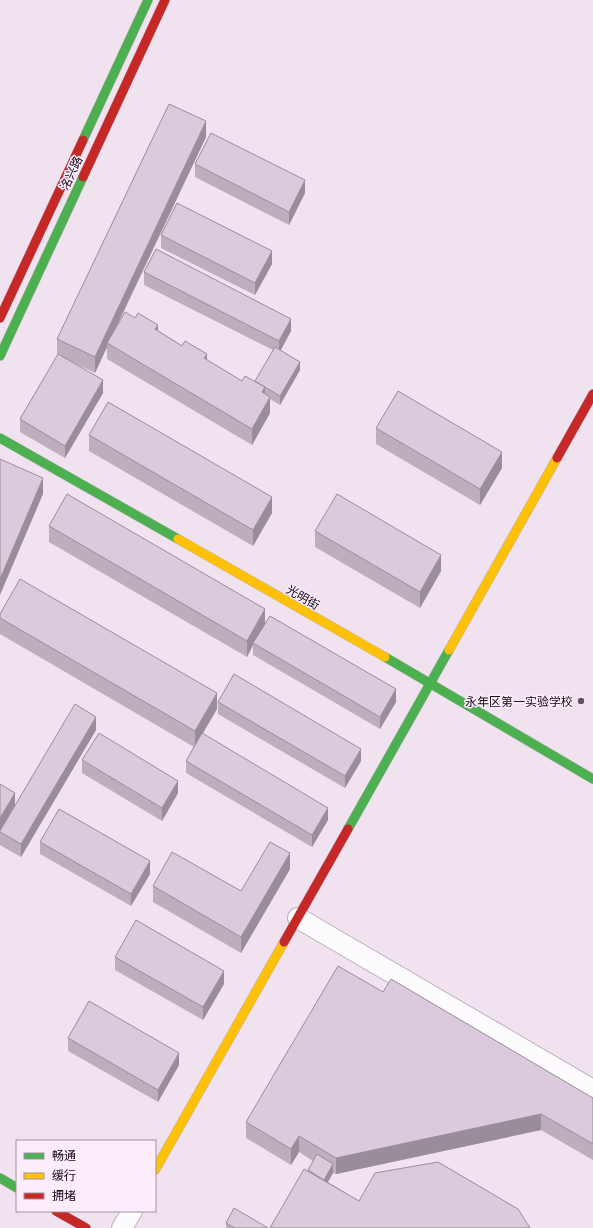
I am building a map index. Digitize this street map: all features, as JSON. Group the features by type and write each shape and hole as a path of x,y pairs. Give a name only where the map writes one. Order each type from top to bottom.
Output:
{"street":[{"name":"洺兴路","path":"0,318 148,0"},
{"name":"洺兴路","path":"0,356 166,0"},
{"path":"156,1168 593,394"},
{"name":"光明街","path":"0,438 430,683 593,780"},
{"path":"298,918 593,1090"},
{"path":"0,1178 16,1187"},
{"path":"58,1212 86,1228"},
{"path":"122,1228 131,1212"}],"building":[{"path":"169,104 206,121 95,357 57,339"},
{"path":"211,133 305,180 289,212 195,164"},
{"path":"177,203 272,251 255,283 161,235"},
{"path":"156,249 291,319 279,341 144,272"},
{"path":"125,312 135,318 138,313 158,325 155,329 182,346 185,341 207,354 204,358 242,381 245,376 265,387 262,392 270,397 252,429 107,343"},
{"path":"275,347 300,362 280,396 255,381"},
{"path":"58,354 103,380 65,446 20,419"},
{"path":"398,391 502,452 480,489 376,428"},
{"path":"108,402 272,497 253,530 89,435"},
{"path":"0,459 43,478 0,579"},
{"path":"67,494 265,609 247,641 49,526"},
{"path":"337,494 441,555 420,592 315,531"},
{"path":"20,579 217,693 195,731 0,618 0,614"},
{"path":"270,616 396,689 380,717 253,643"},
{"path":"234,674 361,749 345,776 218,702"},
{"path":"75,704 96,717 21,844 0,831"},
{"path":"99,733 178,781 162,808 82,760"},
{"path":"202,733 328,808 312,835 186,761"},
{"path":"0,784 15,793 0,818"},
{"path":"59,809 150,861 131,894 40,842"},
{"path":"270,842 290,853 241,937 153,886 172,852 241,891"},
{"path":"136,920 224,971 203,1007 115,957"},
{"path":"338,966 383,992 391,979 593,1098 593,1144 541,1114 336,1158 299,1136 291,1149 246,1122"},
{"path":"89,1001 179,1053 158,1090 68,1038"},
{"path":"317,1154 333,1164 324,1180 308,1170"},
{"path":"438,1162 518,1209 530,1228 270,1228 304,1169 359,1201 375,1173"},
{"path":"234,1208 268,1228 235,1228 226,1223"}],"traffic: fast":[{"path":"83,140 148,0"},
{"path":"0,356 83,177"},
{"path":"0,438 178,539"},
{"path":"348,829 449,650"},
{"path":"385,657 593,779"},
{"path":"0,1178 16,1187"}],"traffic: slow":[{"path":"449,650 557,458"},
{"path":"178,539 385,657"},
{"path":"156,1168 284,942"}],"traffic: jam":[{"path":"83,177 165,0"},
{"path":"0,318 83,140"},
{"path":"557,458 593,394"},
{"path":"284,942 348,829"},
{"path":"58,1212 86,1228"}],"place":[{"name":"永年区第一实验学校","path":"581,701"}]}
